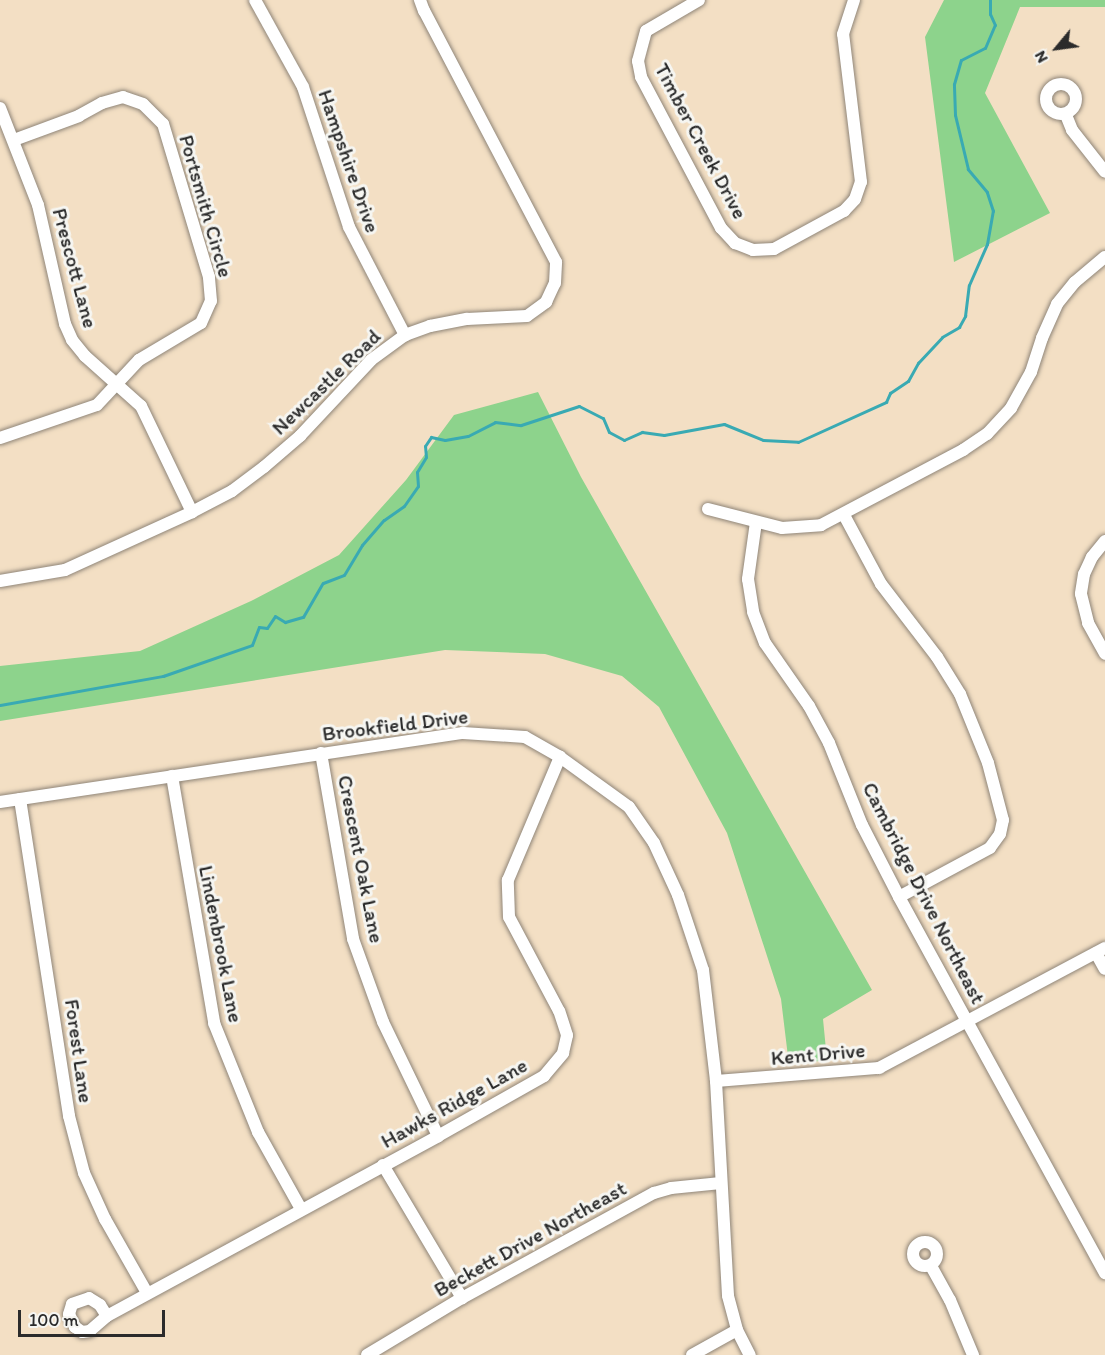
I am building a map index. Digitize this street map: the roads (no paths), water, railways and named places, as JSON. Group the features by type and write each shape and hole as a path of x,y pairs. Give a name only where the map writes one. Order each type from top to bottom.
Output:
{"street":[{"name":"Hampshire Drive","path":"255,0 303,87 349,227 405,335"},
{"name":"Newcastle Road","path":"0,581 64,570 192,512 232,490 264,467 300,436 371,360 405,335 430,326 467,320 527,316 546,302 555,283 556,262 420,0"},
{"name":"Timber Creek Drive","path":"699,0 646,31 638,61 641,77 721,228 735,243 753,250 774,249 844,211 855,199 861,182 843,34 854,0"},
{"name":"Portsmith Circle","path":"0,438 97,405 139,360 201,323 212,301 209,277 163,124 144,104 123,98 102,103 79,116 14,140"},
{"name":"Prescott Lane","path":"0,108 38,205 65,324 72,340 85,356 118,383 141,406 192,512"},
{"path":"1066,115 1072,130 1105,172"},
{"path":"708,509 782,528 821,525 844,515 987,434 1011,408 1031,372 1042,338 1057,304 1075,282 1105,257"},
{"path":"844,515 881,584 937,657 960,694 988,763 1003,820 1000,834 990,848 899,897"},
{"name":"Cambridge Drive Northeast","path":"756,522 750,548 748,579 753,612 765,643 809,706 829,743 862,825 899,897 1105,1273"},
{"path":"1105,541 1092,557 1084,574 1081,594 1088,623 1105,654"},
{"name":"Brookfield Drive","path":"0,802 463,733 525,737 560,757 629,807 654,843 678,895 703,970 716,1081 729,1296 737,1330 750,1355"},
{"name":"Crescent Oak Lane","path":"321,753 353,939 383,1022 438,1137"},
{"name":"Hawks Ridge Lane","path":"107,1316 301,1209 438,1137 544,1076 563,1053 567,1035 559,1011 509,917 508,880 560,757"},
{"name":"Lindenbrook Lane","path":"172,776 214,1023 258,1132 301,1209"},
{"name":"Forest Lane","path":"20,799 69,1116 84,1173 147,1293"},
{"path":"1101,951 1105,969"},
{"name":"Kent Drive","path":"716,1081 879,1068 1101,951"},
{"path":"383,1166 462,1298"},
{"name":"Beckett Drive Northeast","path":"367,1355 462,1298 654,1193 670,1188 721,1183"},
{"path":"931,1266 950,1299 973,1355"},
{"path":"692,1355 737,1330"}],"waterway":[{"path":"0,705 163,676 252,645 259,627 267,628 275,616 285,622 303,617 323,583 344,575 362,545 384,520 404,506 418,486 417,472 426,457 425,446 431,437 445,440 468,436 495,422 521,425 579,406 603,418 609,432 624,440 642,432 664,435 724,424 763,440 798,442 886,402 890,393 908,381 918,363 942,337 959,327 965,316 969,285 987,244 993,211 987,192 968,169 955,115 954,84 961,60 985,48 995,25 990,14 990,0"}]}
